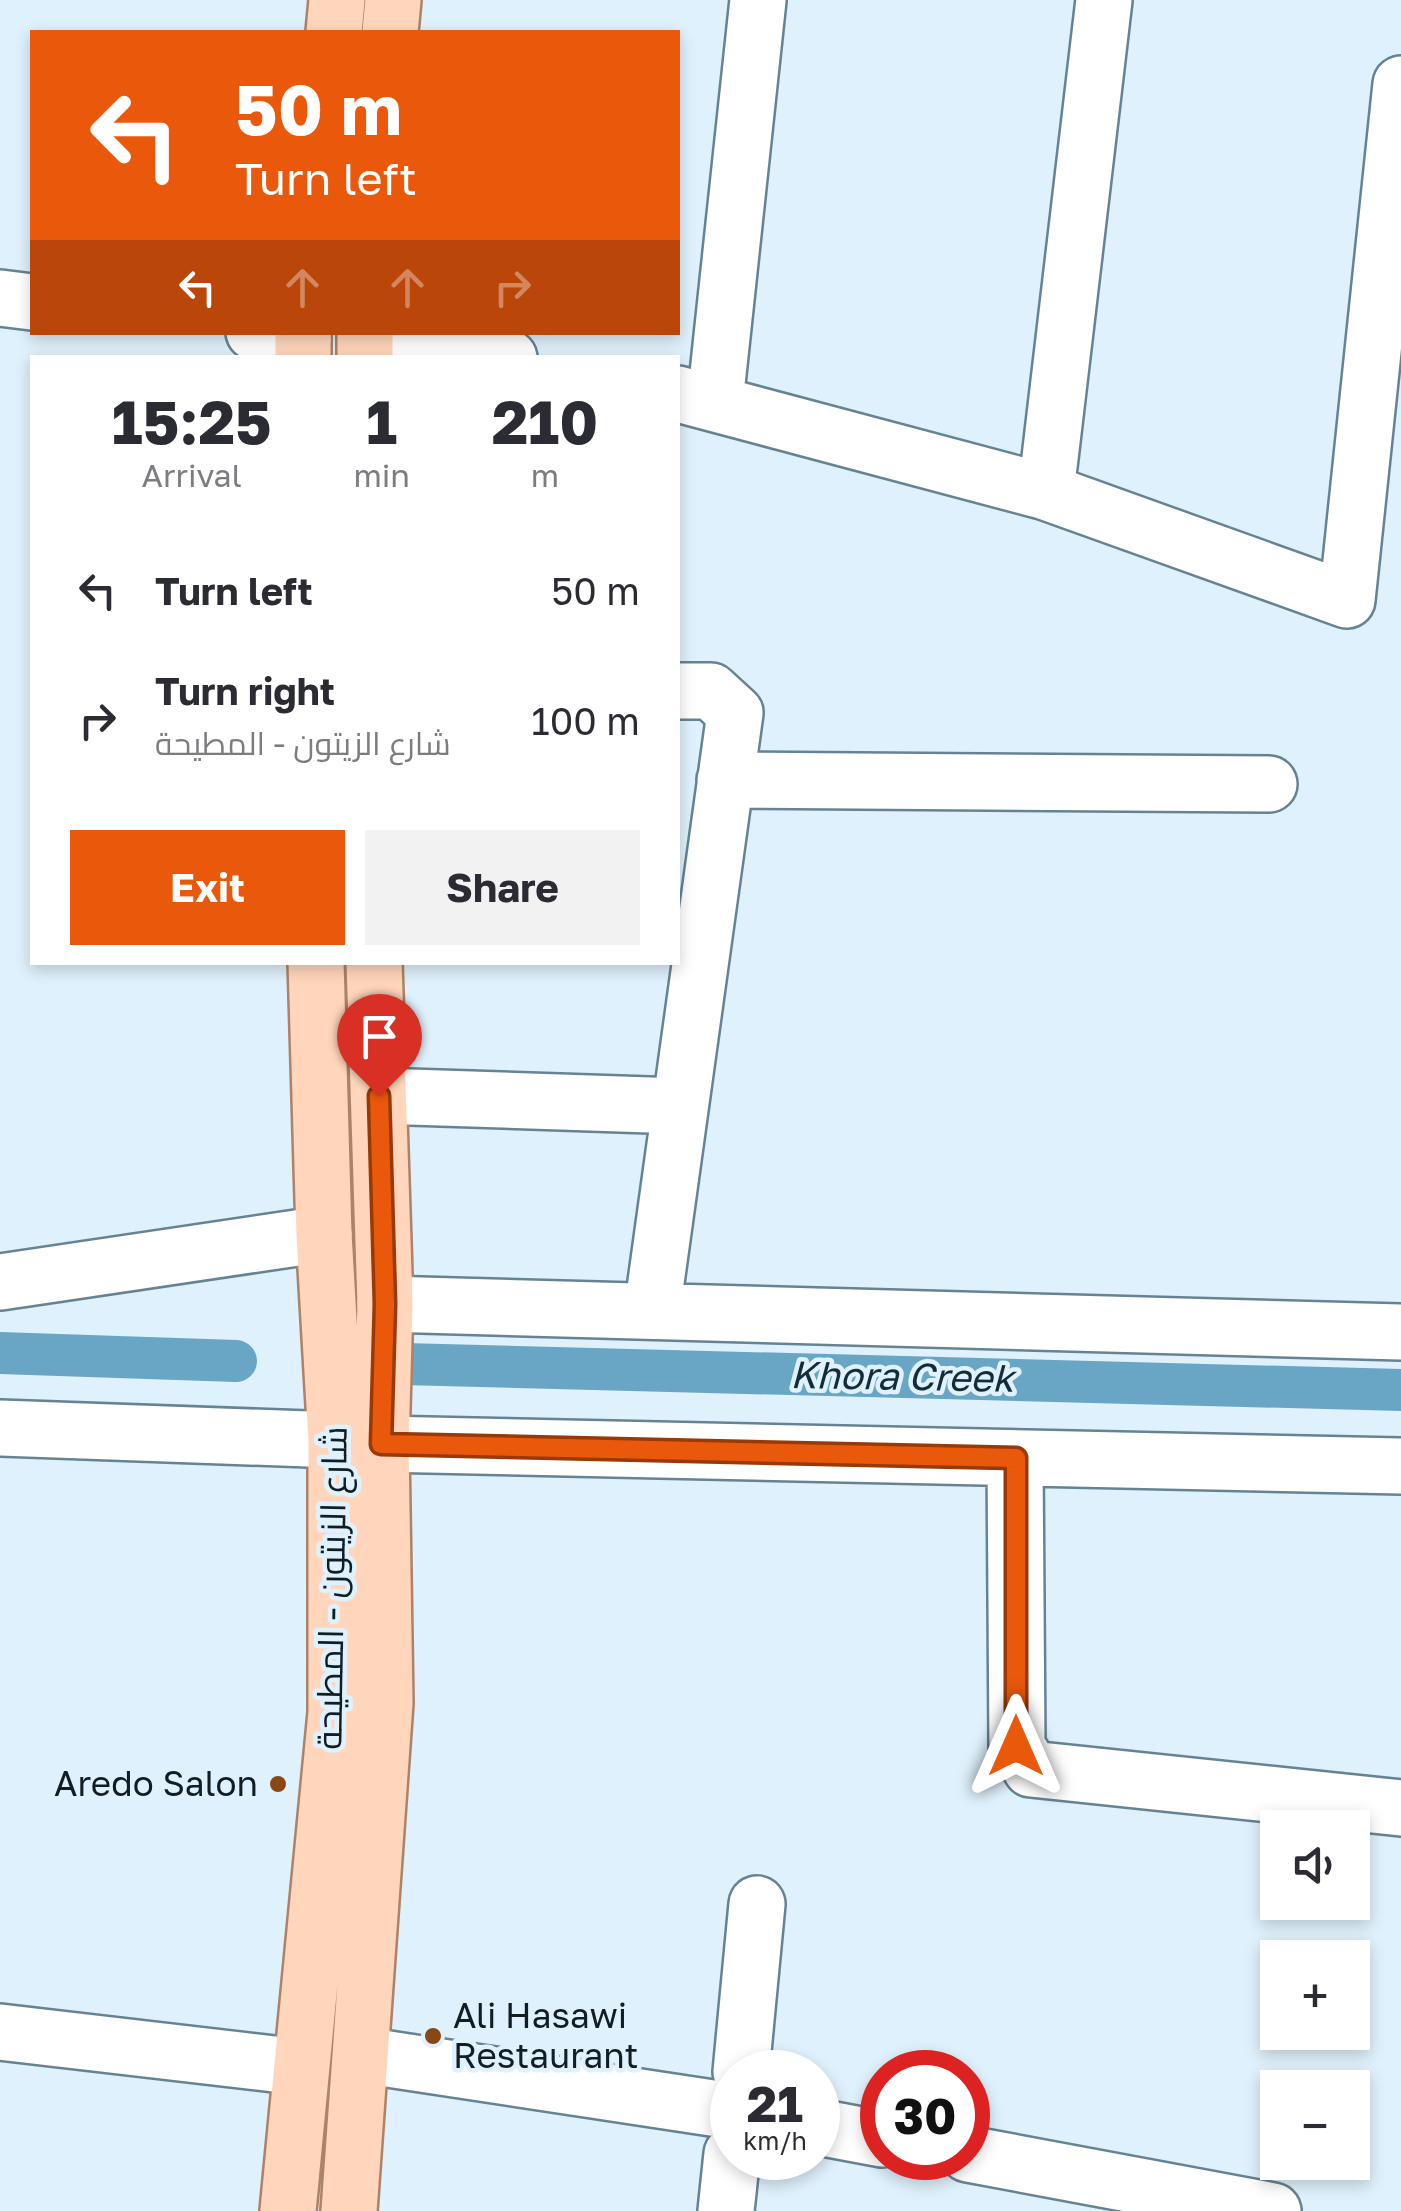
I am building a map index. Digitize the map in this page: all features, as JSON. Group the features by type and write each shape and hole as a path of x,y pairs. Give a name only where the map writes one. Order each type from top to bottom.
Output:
{"main road":[{"path":"334,30 335,0"},
{"path":"390,30 392,0"},
{"name":"شارع الزيتون - المطيحة","path":"316,965 324,1234 358,1442 385,1702 349,2211"},
{"name":"شارع الزيتون - المطيحة","path":"288,2211 358,1442 385,1304 374,965"}],"street":[{"path":"758,0 696,398 1046,492 1347,600 1401,84"},
{"path":"1046,492 1104,0"},
{"path":"0,298 30,302"},
{"path":"407,335 496,355"},
{"path":"652,1311 734,713 711,691 680,691"},
{"path":"725,780 1269,784"},
{"path":"379,1096 680,1106"},
{"path":"0,1282 324,1234"},
{"path":"385,1304 1401,1332"},
{"path":"0,1428 358,1442 1401,1466"},
{"path":"1016,1458 1016,1746 1032,1769 1401,1808"},
{"path":"743,2050 757,1904"},
{"path":"0,2032 300,2067"},
{"path":"362,2055 710,2108"},
{"path":"990,2158 1273,2211"},
{"path":"726,2211 729,2180"}],"waterway":[{"path":"0,1353 236,1361"},
{"name":"Khora Creek","path":"403,1364 1401,1390"}],"place":[{"name":"Aredo Salon","path":"278,1784"},
{"name":"Ali Hasawi Restaurant","path":"433,2036"}],"route":[{"path":"379,1096 385,1304 381,1444 1016,1458 1016,1746"}]}
